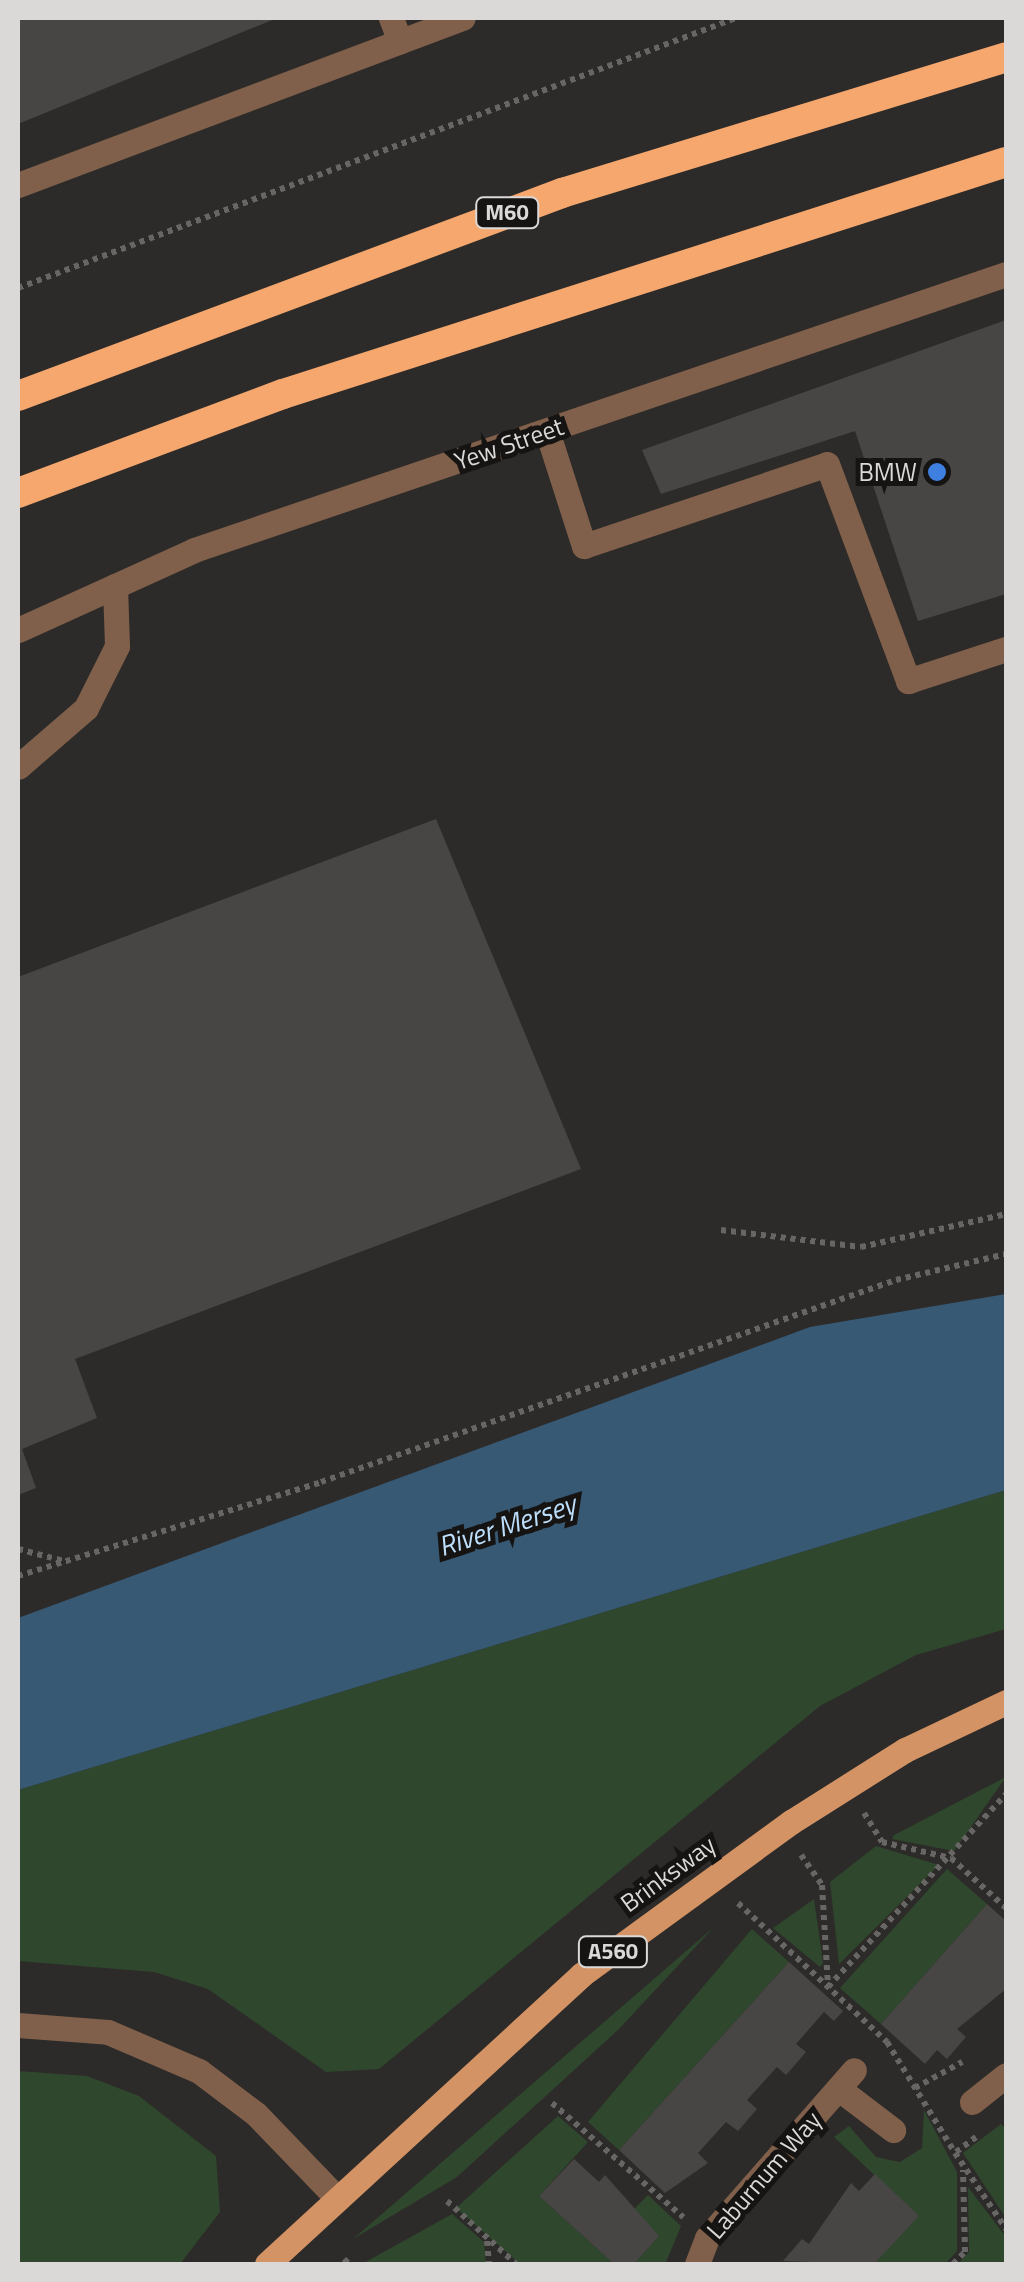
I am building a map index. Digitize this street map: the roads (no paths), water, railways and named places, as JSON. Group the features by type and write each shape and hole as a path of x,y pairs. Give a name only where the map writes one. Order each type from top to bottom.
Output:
{"highway":[{"name":"M60","path":"18,396 562,192 1006,57"},
{"path":"18,493 283,394 1006,162"}],"main road":[{"name":"Brinksway","path":"267,2264 335,2196 581,1976 712,1877 848,1786 1006,1702"}],"street":[{"path":"18,185 396,29 463,18"},
{"name":"Yew Street","path":"18,630 115,586 547,431 1006,274"},
{"path":"547,431 584,546 827,464 908,681 1006,649"},
{"path":"18,766 86,708 117,646 115,586"},
{"path":"18,2024 108,2032 198,2071 256,2114 335,2196"},
{"name":"Laburnum Way","path":"697,2264 706,2238 847,2080 893,2130"}],"water":[{"name":"River Mersey","path":"1006,1294 1006,1490 18,1790 18,1618 810,1327"}],"place":[{"name":"BMW","path":"937,472"}]}
